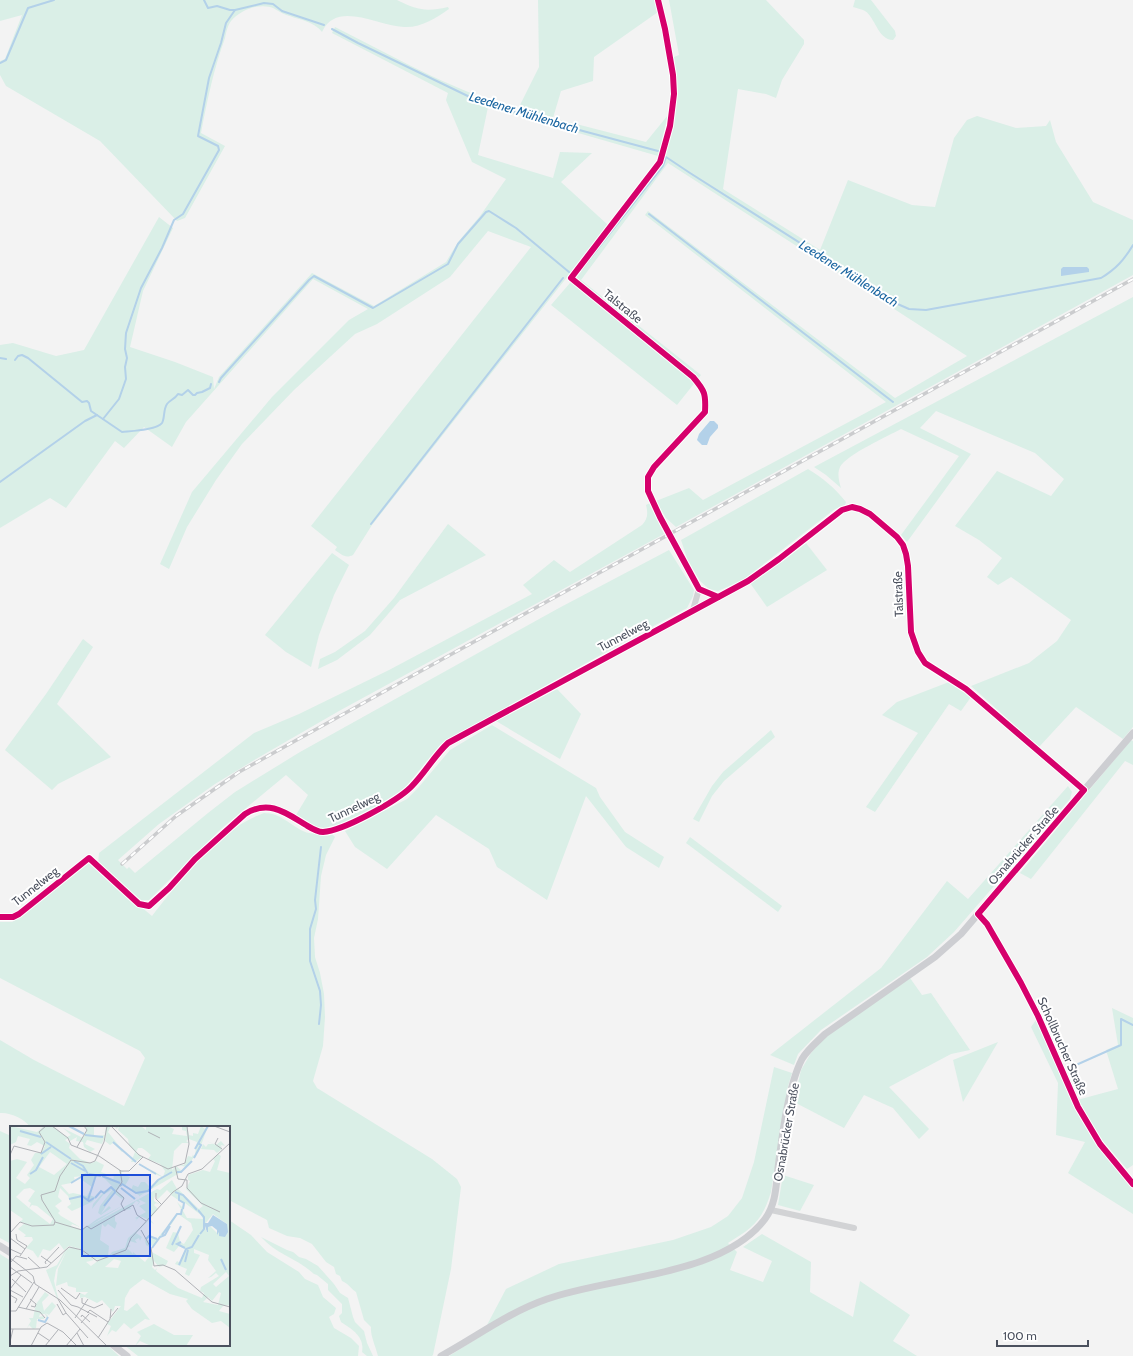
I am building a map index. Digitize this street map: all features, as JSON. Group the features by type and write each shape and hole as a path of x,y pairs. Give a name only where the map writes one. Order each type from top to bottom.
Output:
{"main road":[{"name":"Osnabrücker Straße","path":"441,1356 525,1307 548,1298 674,1269 718,1254 744,1239 756,1229 771,1210 775,1196 792,1092 797,1070 803,1058 813,1045 825,1034 915,971 949,945 978,914 1133,733"},
{"path":"0,1246 10,1252"},
{"path":"114,1346 127,1356"}],"street":[{"name":"Talstraße","path":"658,0 673,75 674,94 670,126 660,162 571,278 693,377 704,389 706,399 705,412 654,467 648,478 648,491 660,517 700,589"},
{"name":"Talstraße","path":"693,610 748,581 842,510 852,507 860,509 870,514 897,537 903,546 906,554 911,632 918,652 925,663 966,689 1084,790"},
{"path":"693,610 700,589 718,597"},
{"name":"Tunnelweg","path":"0,917 13,917 19,914 89,858 139,904 149,906 169,888 195,859 245,814 253,809 272,807 281,810 320,832 341,827 382,808 405,792 412,786 438,752 448,742 693,610"},
{"name":"Schollbrucher Straße","path":"978,914 987,924 1021,983 1038,1016 1078,1107 1100,1144 1133,1184"},
{"path":"771,1210 854,1228"}],"green space":[{"path":"0,0 397,0 416,8 427,10 448,7 449,9 428,22 410,27 393,26 358,17 347,16 337,18 329,23 322,32 319,28 310,23 284,14 274,8 265,6 254,7 235,17 228,27 217,61 201,133 225,146 185,218 177,221 100,141 6,86 0,75 0,61 5,59 22,15 0,21"},
{"path":"538,0 655,0 658,12 594,57 593,81 561,91 553,118 646,142 668,115 658,156 488,107 478,155 553,178 560,152 592,153 561,182 608,225 372,525 353,555 343,556 335,550 337,547 311,526 531,247 488,231 450,277 377,324 355,334 294,390 242,444 216,480 187,527 169,569 160,564 192,492 272,397 349,320 368,309 313,279 186,422 172,447 144,427 124,448 115,441 66,508 50,498 0,528 0,345 13,343 56,356 84,350 159,217 173,228 143,291 130,347 213,377 214,389 219,377 312,273 374,306 446,262 458,242 480,216 506,179 472,162 446,100 448,93 332,33 335,27 447,83 494,102 518,109 539,67"},
{"path":"669,0 766,0 804,40 804,44 782,80 776,98 766,94 738,89 723,189 820,250 848,180 912,205 935,207 954,138 967,120 977,116 1016,128 1046,126 1050,120 1056,142 1093,202 1133,220 1133,275 676,527 666,518 656,501 689,488 703,500 886,402 645,215 648,211 895,398 967,356 668,163 581,280 701,375 677,405 551,305 576,276 666,151 676,104 676,70 674,57 679,55"},
{"path":"855,0 871,0 895,31 896,36 893,40 888,39 880,32 865,11 853,7"},
{"path":"1133,297 1133,727 1123,739 1076,707 1039,747 971,686 1029,663 1057,641 1071,620 1011,577 998,585 987,577 1002,558 979,540 955,526 997,471 1051,496 1064,479 1035,453 936,411 920,428 971,454 907,542 901,535 959,456 901,429 850,457 844,462 840,467 839,472 841,488 814,467"},
{"path":"808,469 833,488 846,502 845,505 835,509 743,580 718,591 709,589 700,581 688,561 681,540"},
{"path":"650,503 664,534 339,711 256,759 215,784 159,824 118,860 127,869 129,867 135,873 235,792 300,752 559,608 669,550 694,590 693,596 687,608 563,676 484,722 441,744 403,790 375,807 335,827 324,828 312,826 296,815 308,795 286,775 222,828 149,900 141,900 98,865 99,853 254,733 299,714 389,670 532,594 523,585 554,560 570,572 642,525 647,516 646,505"},
{"path":"448,524 486,555 400,600 370,635 337,660 318,669 320,659 335,652 365,631 394,598"},
{"path":"806,543 827,570 767,607 750,583"},
{"path":"332,553 349,565 334,595 319,635 311,667 286,652 265,635"},
{"path":"83,639 93,647 57,704 111,757 58,784 52,790 5,750 46,694"},
{"path":"949,682 971,697 961,711 949,704 875,812 866,807 918,733 882,715 897,702"},
{"path":"557,689 581,714 560,759 496,721"},
{"path":"492,725 596,788 600,797 625,832 664,857 659,868 626,847 586,796 547,900 497,867 489,849 436,815 387,869 355,847 345,831 407,799 450,750"},
{"path":"771,730 775,737 724,781 712,796 699,822 693,819 712,786 723,772"},
{"path":"1131,740 1133,741 1133,765 1125,761 1031,879 1020,873"},
{"path":"1068,786 1072,792 1070,799 954,932 927,957 821,1030 798,1054 794,1065 770,1055 881,968 947,881 968,899"},
{"path":"264,813 270,813 306,832 317,834 331,833 335,837 326,855 321,876 318,919 314,938 315,957 324,994 325,1017 323,1046 313,1081 317,1088 432,1159 457,1179 461,1187 451,1269 432,1356 378,1356 372,1337 371,1327 364,1320 356,1292 342,1281 340,1276 336,1274 334,1267 326,1262 312,1244 300,1238 287,1236 269,1228 267,1220 230,1201 230,1126 29,1126 25,1121 17,1117 0,1113 0,1040 34,1060 124,1106 145,1058 140,1051 0,978 0,922 12,922 21,917 89,863 152,916 175,887 202,857 232,830 248,820"},
{"path":"690,837 782,906 778,912 686,843"},
{"path":"910,978 922,995 931,993 970,1050 951,1054 889,1087 929,1129 919,1139 893,1108 864,1095 844,1128 794,1102 801,1070 811,1053 825,1037"},
{"path":"1112,1008 1133,1018 1133,1165 1127,1169 1103,1141 1077,1100 1118,1089 1106,1050 1118,1045"},
{"path":"1036,1020 1074,1106 1097,1145 1133,1190 1133,1214 1068,1173 1085,1142 1056,1135 1058,1083 1031,1027"},
{"path":"998,1042 963,1102 953,1060"},
{"path":"774,1067 792,1073 788,1086 771,1192 768,1202 756,1223 728,1243 737,1252 730,1270 763,1282 772,1261 743,1247 762,1234 811,1262 810,1292 853,1317 860,1281 910,1315 893,1341 917,1356 449,1356 478,1338 487,1325 506,1289 559,1264 673,1240 711,1227 728,1216 742,1198 754,1162"},
{"path":"0,1131 10,1136 10,1243 0,1238"},
{"path":"783,1175 814,1185 800,1211 778,1205"},
{"path":"230,1221 251,1235 267,1252 299,1272 305,1279 318,1285 323,1297 336,1308 334,1314 329,1317 334,1328 351,1338 359,1346 358,1356 138,1356 125,1346 230,1346"},
{"path":"261,1237 318,1266 340,1293 348,1298 355,1322 364,1331 367,1343 373,1356 367,1356 362,1352 362,1342 360,1338 341,1322 339,1316 342,1313 342,1304 328,1290 328,1284 301,1264 273,1248"},
{"path":"0,1254 10,1260 10,1346 108,1346 119,1356 0,1356"}],"water":[{"path":"1063,267 1087,267 1089,272 1061,276 1061,269"},
{"path":"710,421 714,421 718,425 718,428 710,437 707,445 702,445 697,440 699,434"}],"waterway":[{"path":"0,63 6,60 28,8 54,0"},
{"name":"Leedener Mühlenbach","path":"204,0 208,8 217,6 230,10 264,3 273,4 282,11 324,25"},
{"path":"103,419 119,399 126,379 126,333 141,288 162,248 174,220 183,214 219,150 218,146 198,136 209,78 226,23 235,10"},
{"name":"Leedener Mühlenbach","path":"332,29 476,100 538,119 658,151"},
{"name":"Leedener Mühlenbach","path":"581,270 663,166 666,157 893,302 909,309 926,310 1101,278 1119,264 1133,245"},
{"path":"219,382 314,276 373,308 448,264 458,244 486,212 489,211 516,228 569,272"},
{"path":"649,214 893,402"},
{"path":"371,524 563,278"},
{"path":"15,360 18,356 22,355 28,358 82,402 87,401 91,411 122,432 144,430 159,425 163,421 167,404 178,394 182,395 188,390 195,395 210,388 211,384"},
{"path":"0,358 6,359"},
{"path":"0,482 85,421 97,415"},
{"path":"319,1024 321,1005 320,991 310,961 310,929 316,909 315,900 321,847"},
{"path":"1067,1069 1121,1045 1121,1019 1133,1025"}],"railway":[{"path":"122,864 176,816 239,772 1133,279"}],"cycle path":[{"path":"658,0 673,75 674,94 670,126 660,162 571,278 693,377 704,393 705,412 654,467 648,477 648,491 660,517 699,589 718,597"},
{"path":"0,917 13,917 19,914 89,858 139,904 149,906 169,888 195,859 245,814 254,810 262,808 277,809 312,829 321,832 343,827 356,821 404,793 421,776 438,753 448,743 748,581 842,510 852,507 870,514 897,537 903,545 908,566 911,632 918,652 925,663 966,689 1084,790 978,914 987,924 1021,983 1038,1016 1078,1107 1100,1144 1133,1184"}]}
